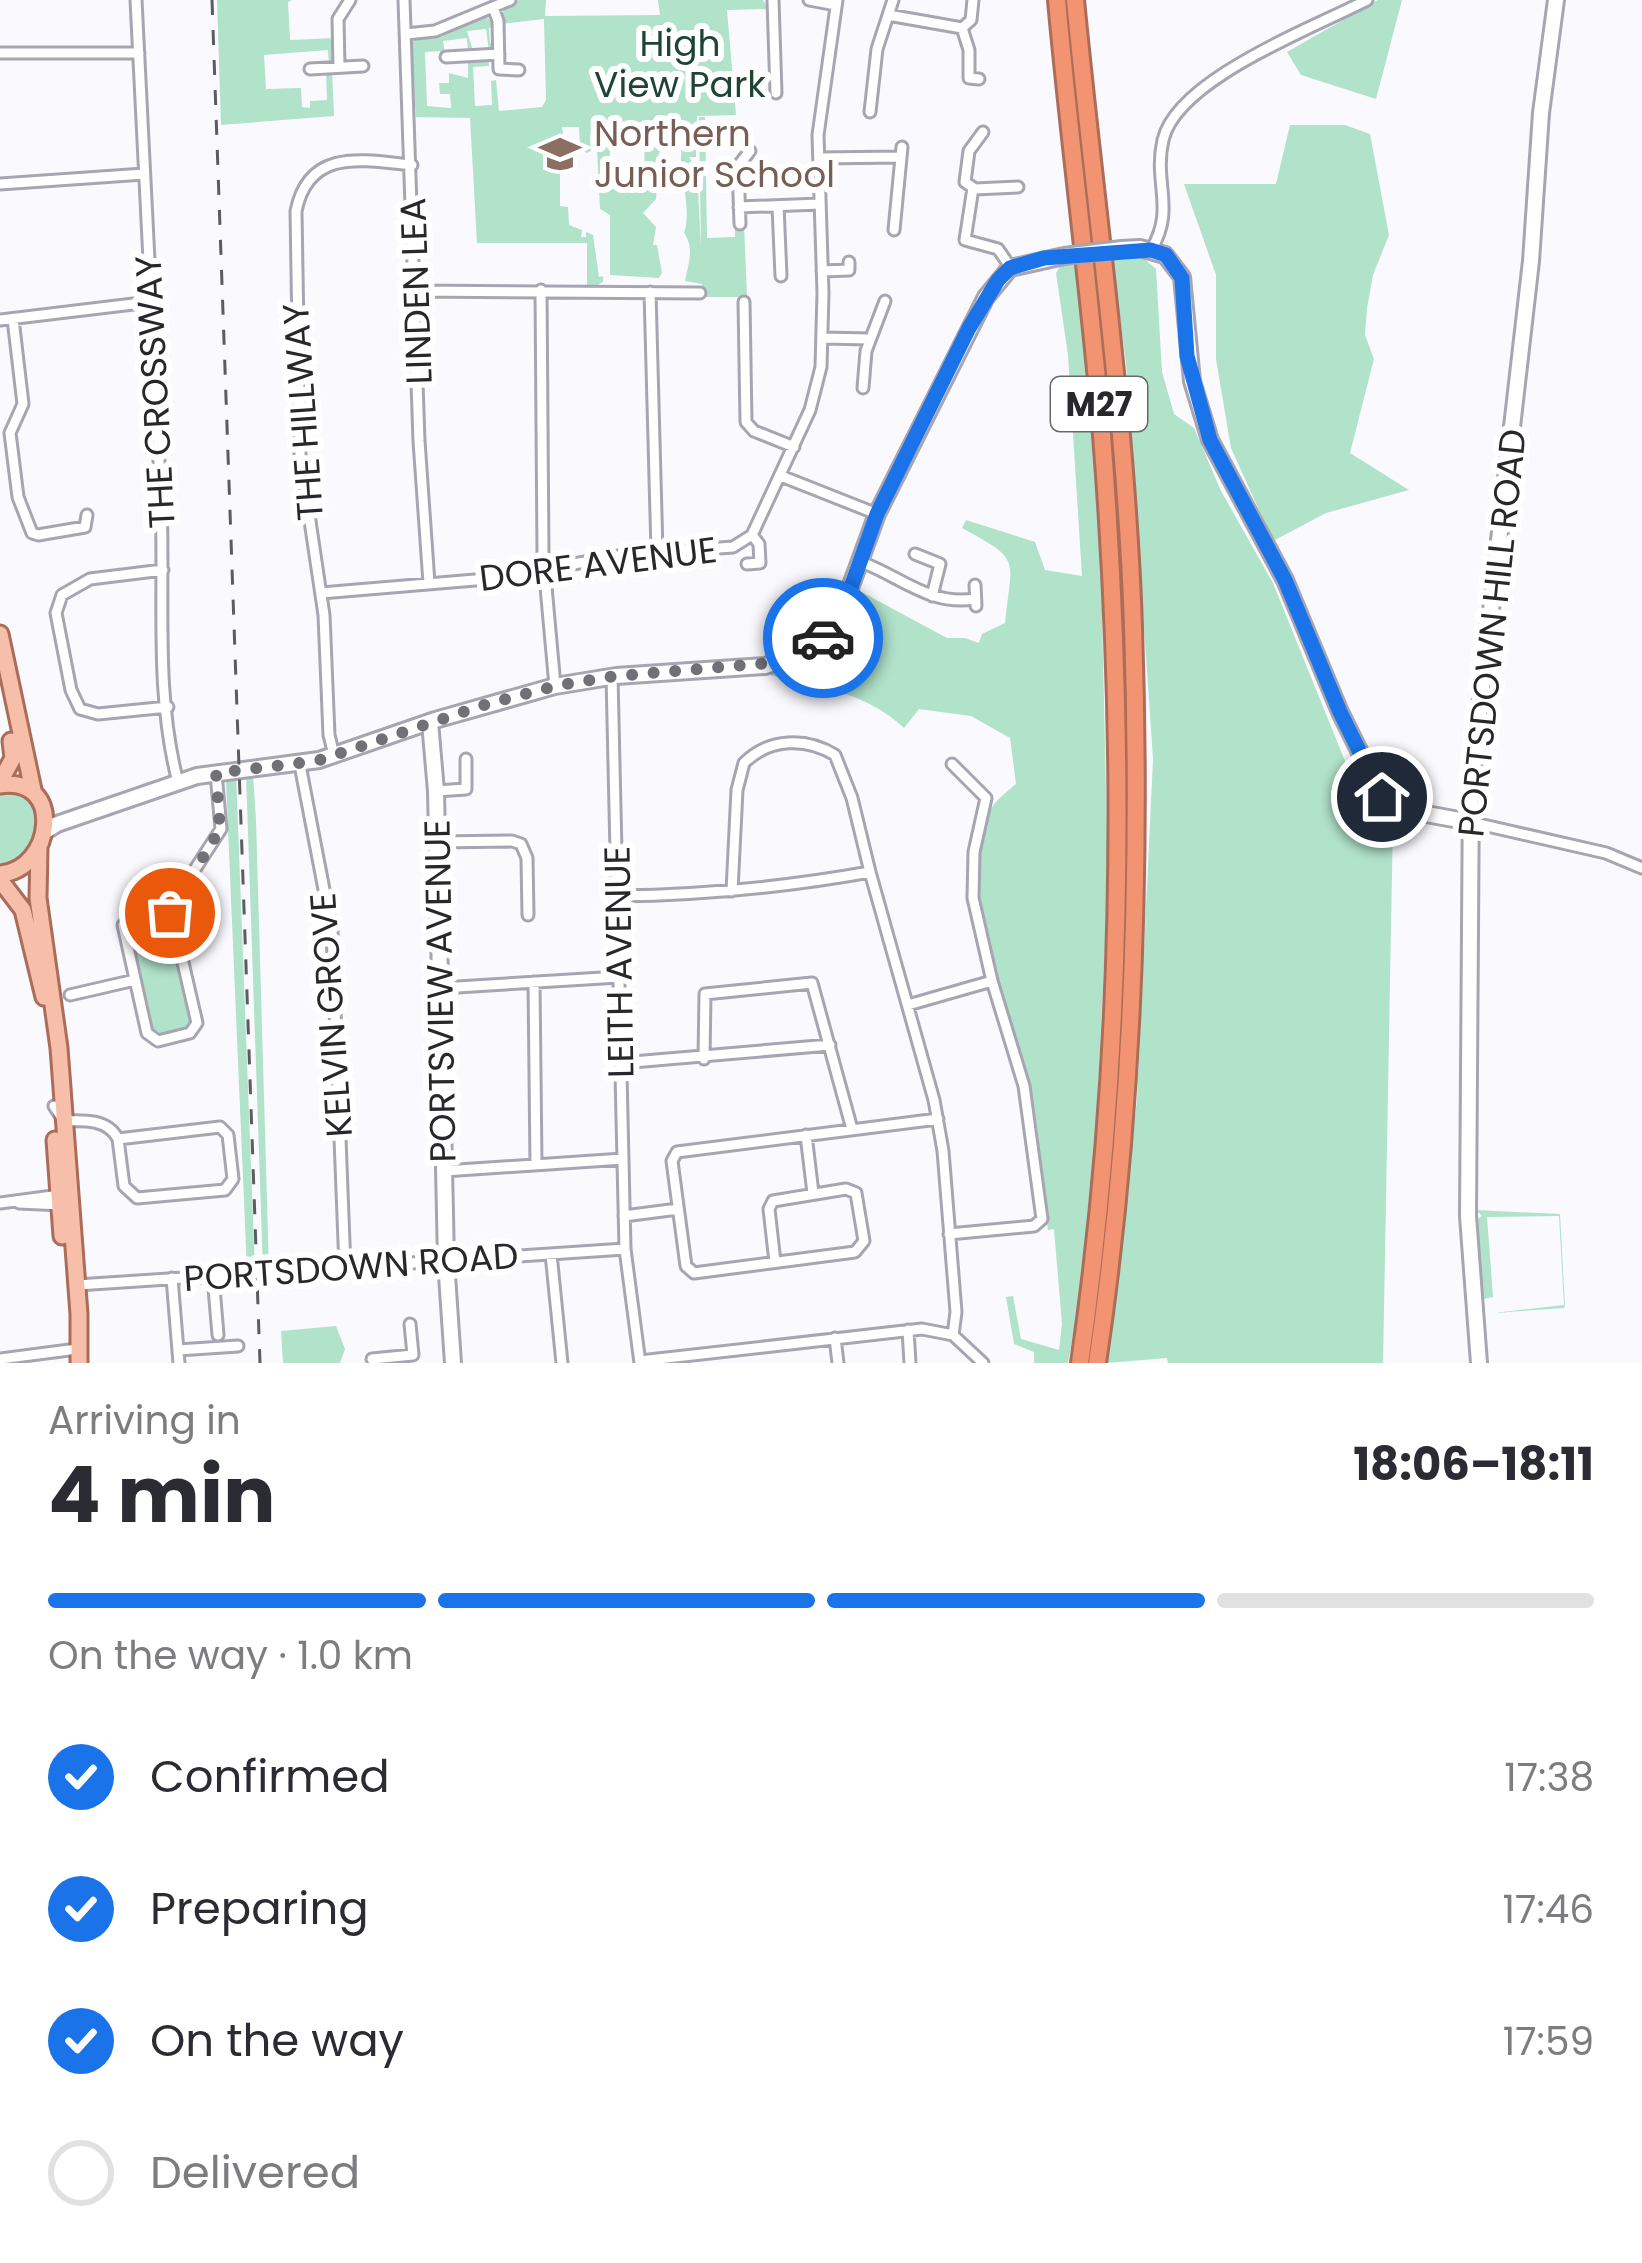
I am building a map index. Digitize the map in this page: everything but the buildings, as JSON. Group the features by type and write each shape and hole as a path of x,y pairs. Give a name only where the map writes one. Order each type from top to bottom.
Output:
{"highway":[{"name":"M27","path":"1058,0 1102,437 1115,763 1110,1073 1094,1267 1080,1363"},
{"name":"M27","path":"1075,0 1120,437 1133,623 1137,824 1127,1076 1111,1270 1097,1363"}],"main road":[{"path":"0,634 36,793 41,840 38,898 56,1017 72,1332 78,1352"},
{"path":"0,678 13,758 0,784 18,784 36,793"},
{"path":"41,840 20,869 0,877 23,910 32,940 47,1012 59,1113"},
{"path":"64,1200 77,1285 78,1352"}],"street":[{"name":"THE CROSSWAY","path":"136,0 164,570 163,649 168,734 178,782"},
{"path":"339,67 338,19 350,0"},
{"name":"LINDEN LEA","path":"404,0 419,441 429,583"},
{"path":"406,34 436,31 510,0"},
{"path":"773,0 776,93"},
{"path":"809,0 837,2"},
{"path":"870,112 877,50 893,0"},
{"path":"962,28 970,20 973,0"},
{"path":"1151,250 1165,223 1159,160 1174,113 1190,97 1238,67 1367,0"},
{"name":"PORTSDOWN HILL ROAD","path":"1479,1363 1468,1165 1470,822 1556,0"},
{"name":"DORE AVENUE","path":"321,593 545,572 583,561 657,551 733,547 752,535 818,384 824,338 819,114 837,2"},
{"path":"471,3 475,15"},
{"path":"493,7 501,71 519,70"},
{"path":"888,15 962,28"},
{"path":"962,28 968,43 969,78 979,79"},
{"path":"0,53 139,52"},
{"path":"453,60 499,54"},
{"path":"310,69 363,66"},
{"path":"983,132 969,141 965,182 974,188 1018,187"},
{"path":"740,224 738,166 749,151"},
{"path":"819,158 901,152 894,230"},
{"name":"THE HILLWAY","path":"334,755 321,593 300,454 296,212 306,182 327,166 360,160 412,165"},
{"path":"0,184 144,174"},
{"path":"974,188 965,241 998,249 1011,268"},
{"path":"739,207 820,204"},
{"path":"778,206 785,255 781,276"},
{"path":"41,840 78,818 178,782 216,773 300,765 555,686 612,676 760,666 794,658 813,647 834,623 877,514 986,297 1011,268 1122,249 1166,255 1182,278 1187,356 1210,440 1285,580 1371,778 1391,804 1606,853 1642,868"},
{"path":"823,271 849,270 849,262"},
{"path":"542,290 545,572 555,686"},
{"path":"417,291 700,293"},
{"path":"650,292 657,551"},
{"path":"863,388 869,339 880,323 885,301"},
{"path":"0,320 150,302"},
{"path":"744,302 747,442"},
{"path":"13,319 23,404 10,428 15,477 32,533 38,536 85,527 87,515"},
{"path":"824,338 869,339"},
{"path":"0,420 15,419"},
{"path":"749,426 794,447"},
{"path":"781,476 877,514"},
{"path":"747,565 760,563 759,544 752,535"},
{"path":"914,554 940,564 932,596"},
{"path":"861,562 909,589 932,596 975,603 975,585"},
{"path":"164,570 82,581 62,595 56,613 71,690 80,709 98,714 168,707"},
{"name":"LEITH AVENUE","path":"612,676 625,1249 640,1362"},
{"name":"PORTSVIEW AVENUE","path":"430,722 453,1363"},
{"path":"732,891 739,776 753,754 790,742 815,745 841,762 938,1119 956,1312 953,1335"},
{"path":"436,791 466,789 466,759"},
{"path":"949,1234 1038,1225 1042,1220 1024,1086 992,981 973,884 986,798 952,764"},
{"name":"KELVIN GROVE","path":"300,765 332,931 345,1268"},
{"path":"168,911 162,908 132,915 124,922 149,1036 158,1041 193,1032 197,1023 168,911 220,829 216,773"},
{"path":"36,793 58,812 78,818"},
{"path":"437,842 520,844 527,858 528,915"},
{"path":"617,896 732,891 870,872"},
{"path":"441,988 619,977"},
{"path":"70,994 135,980"},
{"path":"908,1005 992,981"},
{"path":"533,982 536,1165"},
{"path":"704,1058 702,1000 711,991 812,983 852,1130"},
{"path":"621,1063 830,1045"},
{"path":"59,1113 114,1131 124,1186 137,1198 225,1190 233,1179 228,1135 220,1127 118,1139"},
{"path":"775,1262 770,1205 777,1198 846,1189 856,1193 862,1245 855,1252 775,1262 692,1272 686,1266 674,1155 680,1150 938,1119"},
{"path":"806,1135 812,1193"},
{"path":"444,1171 622,1159"},
{"path":"0,1203 64,1200"},
{"path":"624,1216 678,1210"},
{"name":"PORTSDOWN ROAD","path":"77,1285 625,1249"},
{"path":"551,1253 562,1363"},
{"path":"213,1276 218,1336"},
{"path":"172,1278 179,1363"},
{"path":"372,1359 390,1361 413,1355 410,1324"},
{"path":"908,1330 910,1363"},
{"path":"640,1362 934,1330 968,1345 982,1363"},
{"path":"836,1338 838,1363"},
{"path":"178,1350 238,1346"},
{"path":"771,1346 773,1363"},
{"path":"0,1359 78,1352"}],"green space":[{"path":"217,0 292,0 288,2 290,40 334,38 335,58 329,64 328,50 264,55 266,89 301,88 302,107 310,108 310,101 327,100 326,70 332,70 334,116 221,125"},
{"name":"High View Park","path":"519,0 546,0 545,16 660,15 658,0 763,0 769,9 727,10 736,115 697,116 696,157 689,157 697,170 701,248 699,117 705,117 707,238 735,237 735,225 744,224 747,297 700,297 702,284 685,281 690,251 684,233 682,146 672,138 660,146 656,199 643,213 656,227 653,245 657,245 659,278 610,275 610,215 600,209 597,148 603,139 590,134 591,151 586,153 579,127 562,127 560,206 568,207 569,225 582,230 581,237 586,232 593,235 603,282 587,285 587,243 477,243 470,118 416,117 411,44 417,37 441,37 480,17 488,18 495,27 489,28 490,43 496,44 493,49 489,51 486,29 467,31 473,51 468,51 467,38 443,41 446,61 441,61 440,51 425,52 427,106 451,108 450,94 440,94 439,83 449,83 449,73 468,78 468,60 494,59 489,66 473,67 475,106 492,105 491,81 496,80 499,111 542,107 546,100 544,19 501,24 504,8","holes":["644,130 645,188 611,189 609,131"]},
{"path":"1378,0 1402,0 1376,99 1301,75 1287,52"},
{"path":"1290,125 1345,125 1370,134 1389,235 1373,275 1367,308 1365,335 1374,359 1350,453 1409,490 1326,513 1273,541 1231,448 1216,359 1216,275 1184,184 1276,184"},
{"path":"1142,257 1156,269 1162,372 1174,414 1194,428 1221,491 1273,583 1349,771 1367,798 1393,819 1383,1363 1168,1363 1167,1358 1106,1363 1137,1100 1153,759 1126,363 1112,260"},
{"path":"1077,263 1099,478 1108,880 1084,1272 1068,1363 1034,1363 1034,1352 1014,1344 1006,1297 1013,1296 1021,1339 1059,1350 1062,1324 1054,1229 1048,1230 1029,1083 988,947 978,876 980,842 990,811 1016,784 1010,738 971,716 919,709 904,728 857,698 764,670 823,644 856,589 947,638 979,643 982,634 1005,623 1010,572 1004,555 962,528 966,520 1035,542 1045,570 1082,576 1068,355 1056,273 1061,265"},
{"path":"236,773 255,1272 247,1271 226,782 222,781"},
{"path":"246,774 253,774 256,820 269,1270 263,1270"},
{"path":"0,791 27,792 38,829 24,858 0,871"},
{"path":"167,913 194,1019 192,1028 159,1038 151,1034 127,928 129,921"},
{"path":"1476,1210 1560,1214 1565,1306 1564,1308 1493,1313 1564,1305 1559,1216 1487,1217 1493,1297 1478,1300 1472,1217 1482,1216"},
{"path":"336,1326 345,1349 340,1363 283,1363 281,1331"}],"railway":[{"path":"212,0 260,1363"}],"way so far":[{"path":"170,913 220,829 216,773 317,761 490,703 560,685 781,662 823,638"}],"place":[{"name":"Northern Junior School","path":"560,154"}],"route":[{"path":"823,638 845,604 877,514 969,328 998,280 1010,268 1044,258 1151,250 1166,255 1182,278 1187,356 1210,440 1285,580 1340,712 1382,797"}]}
